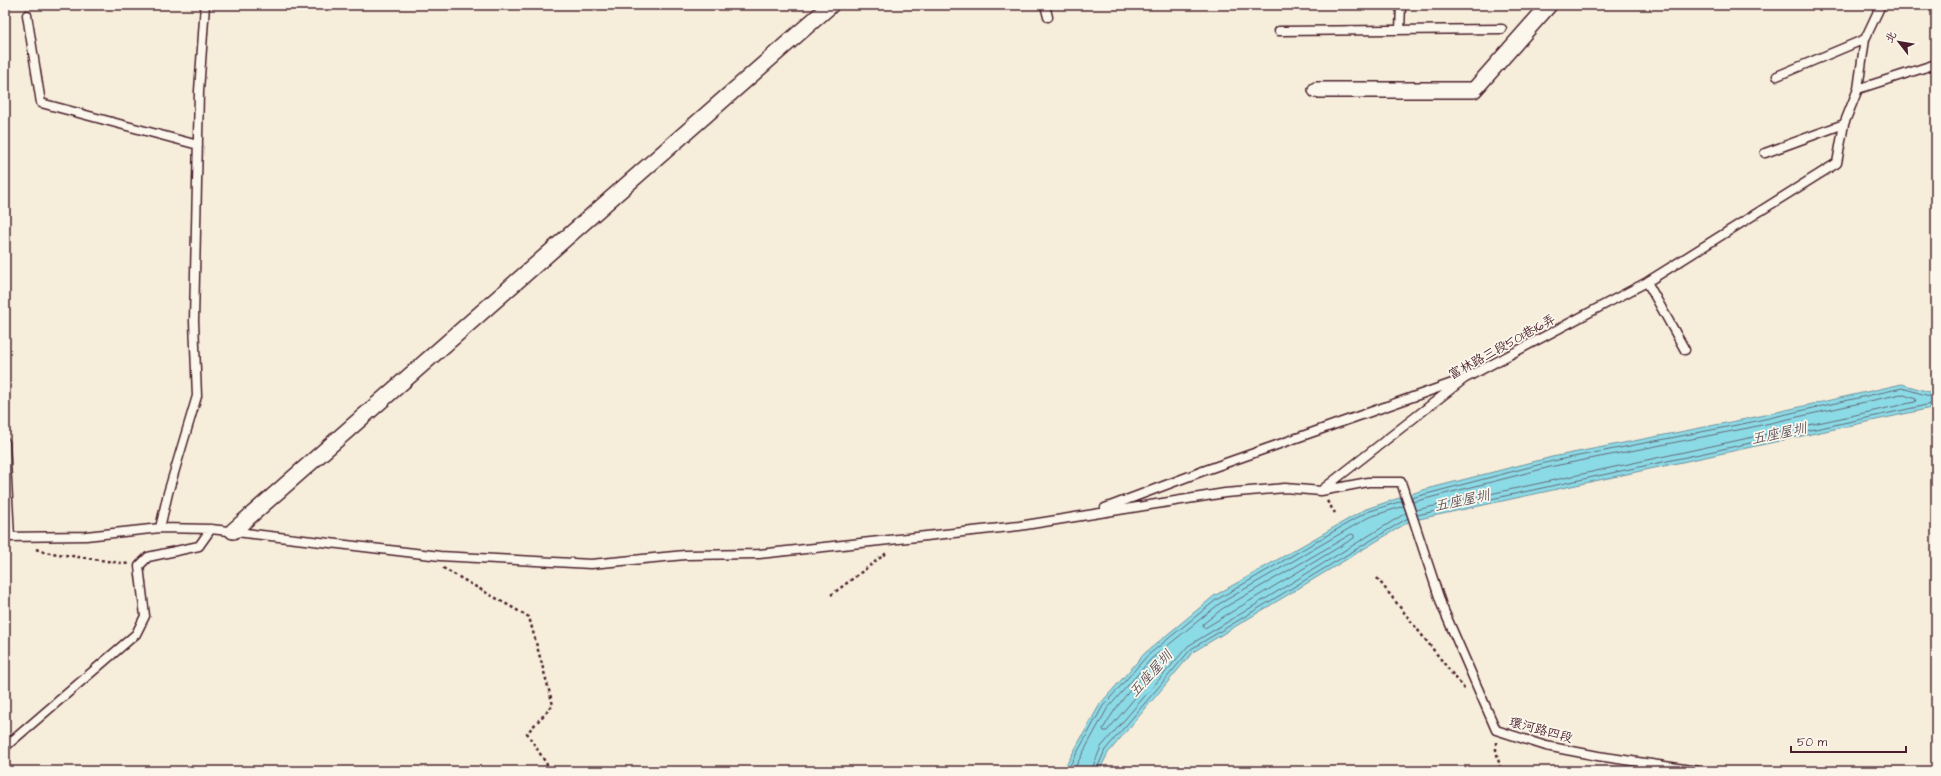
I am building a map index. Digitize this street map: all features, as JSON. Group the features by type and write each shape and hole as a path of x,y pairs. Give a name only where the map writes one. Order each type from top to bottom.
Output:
{"street":[{"path":"233,531 831,5"},
{"path":"1316,90 1474,90 1549,5"}],"lane":[{"path":"160,528 168,493 197,396 194,321 199,91 205,5"},
{"path":"1045,5 1048,17"},
{"path":"1400,30 1401,5"},
{"name":"富林路三段501巷16弄","path":"1321,491 1464,379 1647,282 1836,163 1844,124 1858,89 1864,39 1881,5"},
{"path":"27,15 41,102 198,145"},
{"path":"1279,31 1502,29"},
{"path":"1777,76 1864,39"},
{"path":"1858,89 1936,64"},
{"path":"1765,153 1844,124"},
{"path":"1647,282 1685,350"},
{"path":"1091,514 1203,471 1464,379"},
{"path":"5,442 8,537 86,536 160,528 211,529 440,556 591,564 685,554 759,554 1019,526 1225,493 1285,488 1321,491"},
{"name":"環河路四段","path":"1321,491 1368,482 1401,482 1442,606 1496,730 1546,746 1598,756 1698,771"},
{"path":"5,747 136,634 145,616 139,566 148,557 199,546 211,529"}],"path":[{"path":"8,537 44,552 139,566"},
{"path":"831,595 906,538"},
{"path":"442,568 529,616 553,705 528,733 551,771"},
{"path":"1377,578 1468,694"},
{"path":"1496,730 1496,750 1501,771"}],"water":[{"name":"五座屋圳","path":"1902,384 1936,394 1936,407 1410,521 1193,652 1108,753 1099,771 1063,771 1100,704 1145,653 1214,596 1366,509 1423,490 1552,457 1746,419"}]}
